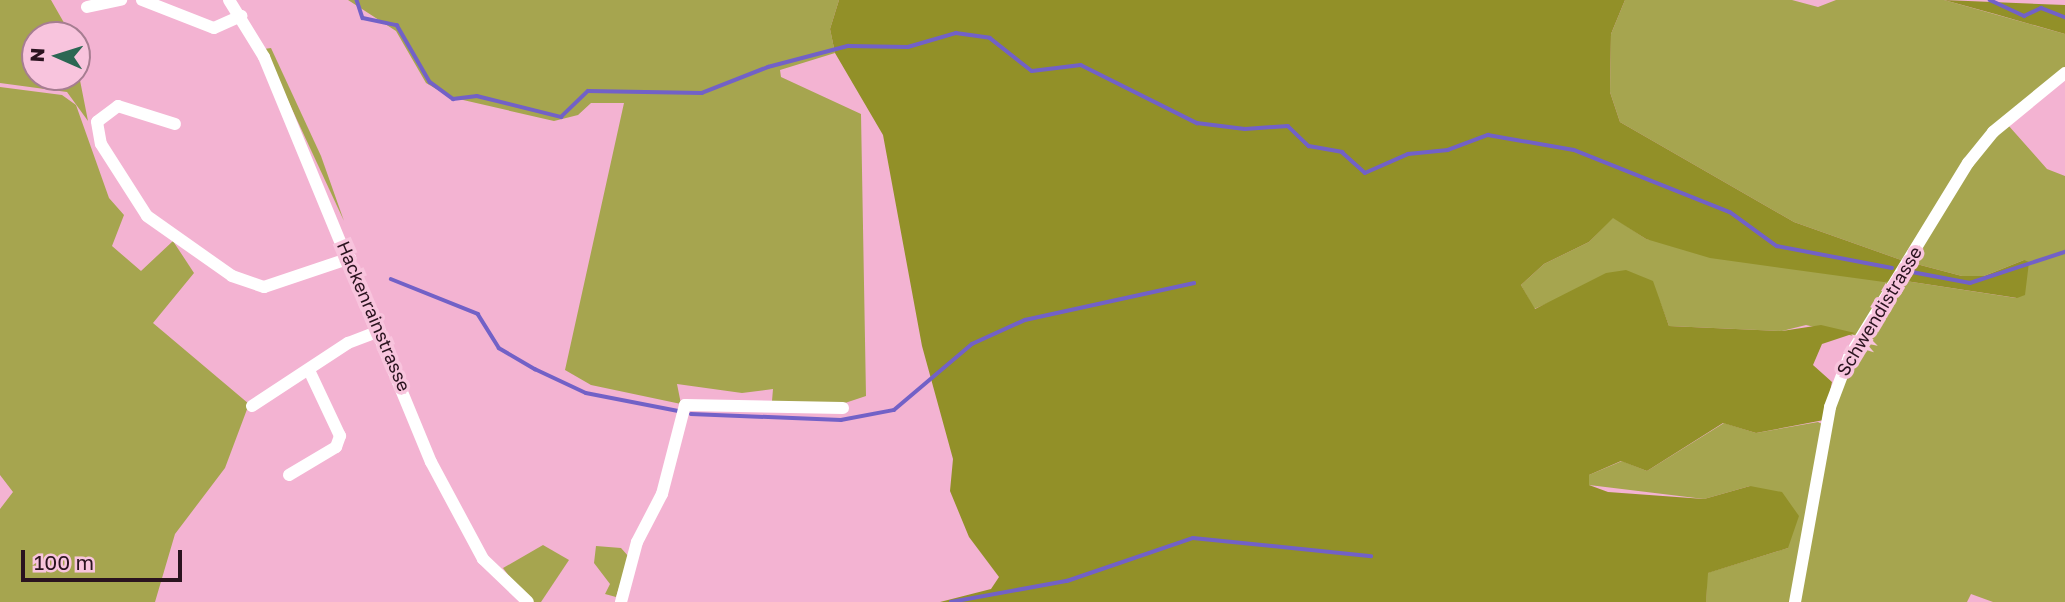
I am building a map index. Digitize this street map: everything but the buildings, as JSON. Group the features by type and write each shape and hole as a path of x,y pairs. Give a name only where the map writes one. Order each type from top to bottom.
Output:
{"street":[{"path":"87,7 121,0"},
{"path":"142,0 214,28 241,16"},
{"name":"Hackenrainstrasse","path":"229,0 241,16 350,258 464,527 502,581 528,602"},
{"name":"Schwendistrasse","path":"1795,602 1830,407 1849,356 1968,163 1993,132 2065,73"},
{"path":"175,124 118,106 97,122 101,144 147,216 232,276 264,287 350,258"},
{"path":"252,406 309,370 380,331"},
{"path":"289,475 336,447 340,436 309,370"},
{"path":"621,602 637,542 662,494 685,405 843,408"}],"shaded area":[{"path":"0,0 51,0 63,21 21,21 21,86 0,83"},
{"path":"348,0 839,0 830,29 835,53 780,70 781,77 861,114 866,396 842,404 772,401 773,389 742,393 677,384 681,404 591,385 565,370 624,103 591,103 578,115 554,121 450,97 426,83 396,31"},
{"path":"839,0 1625,0 1611,34 1610,92 1620,122 1794,222 1904,261 1892,281 1884,282 1710,258 1646,239 1613,218 1589,242 1544,264 1521,285 1535,309 1606,273 1626,270 1653,281 1669,326 1782,331 1821,325 1855,333 1822,344 1813,365 1832,382 1824,420 1756,433 1723,423 1647,471 1621,461 1589,475 1589,485 1608,492 1704,499 1750,486 1782,492 1799,516 1788,548 1708,573 1706,602 940,602 991,589 999,577 969,537 950,491 953,459 922,346 883,135 835,53 830,29"},
{"path":"1625,0 1792,0 1818,7 1836,0 1944,0 2065,34 2065,71 2005,121 1904,261 1794,222 1620,122 1610,92 1611,34"},
{"path":"1944,0 2065,5 2065,34 1995,14"},
{"path":"271,48 321,156 344,221 264,49"},
{"path":"0,87 62,95 76,105 109,198 124,215 112,246 141,271 173,241 194,273 153,323 249,404 225,468 175,534 155,602 0,602 0,509 13,492 0,475"},
{"path":"60,91 82,91 88,121 67,92"},
{"path":"2008,125 2047,169 2065,176 2065,602 1993,602 1971,594 1967,602 1797,602 1838,385 1899,280 2016,298 2024,260 1984,276 1962,276 1909,262 1971,163"},
{"path":"1613,217 1646,239 1892,281 1858,337 1806,325 1782,331 1669,326 1660,302 1565,296 1534,309 1521,285 1544,264 1589,242"},
{"path":"2024,260 2029,262 2025,295 2017,298 1899,280 1909,262 1962,276 1984,276"},
{"path":"1818,422 1824,425 1792,602 1706,602 1707,573 1788,548 1750,486 1704,499 1589,485 1589,475 1622,461 1647,471 1724,423 1756,433"},
{"path":"543,545 569,560 541,602 529,602 503,568"},
{"path":"596,546 621,548 629,557 616,597 605,594 610,584 594,563"}],"waterway":[{"path":"357,0 363,18 397,25 430,82 453,99 477,96 561,117 588,91 702,93 768,67 848,46 908,47 956,33 990,38 1032,71 1081,65 1197,123 1245,129 1288,126 1309,146 1342,152 1365,173 1408,154 1448,150 1488,135 1574,150 1730,212 1777,246 1892,268"},
{"path":"1990,0 2024,16 2041,8 2065,17"},
{"path":"1912,272 1970,283 2065,252"},
{"path":"391,279 478,314 499,348 535,369 586,393 679,411"},
{"path":"691,414 841,420 894,410 972,344 1025,320 1194,283"},
{"path":"951,602 1067,581 1193,538 1371,556"}]}
